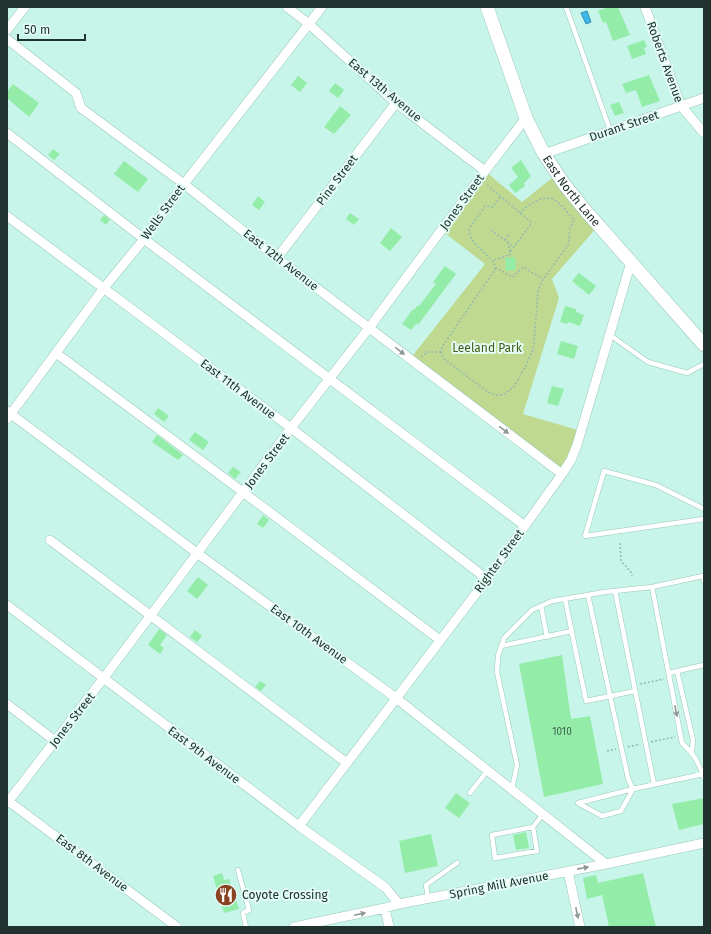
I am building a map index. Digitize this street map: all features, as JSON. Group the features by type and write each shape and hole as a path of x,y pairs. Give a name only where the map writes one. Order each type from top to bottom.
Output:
{"street":[{"path":"7,30 26,7"},
{"name":"East 13th Avenue","path":"287,7 309,24 396,102 482,174"},
{"name":"Wells Street","path":"8,415 104,288 144,239 184,184 322,7"},
{"name":"East North Lane","path":"487,7 526,118 544,154 578,202 704,345"},
{"name":"Roberts Avenue","path":"645,7 681,106 704,133"},
{"name":"East 12th Avenue","path":"7,39 76,93 81,108 184,184 277,258 562,474"},
{"name":"Durant Street","path":"544,154 704,98"},
{"name":"Pine Street","path":"277,258 396,102"},
{"name":"Jones Street","path":"8,801 103,679 291,428 369,328 482,174 526,118"},
{"path":"7,133 144,239 525,526"},
{"name":"East 11th Avenue","path":"7,216 291,428 487,578"},
{"name":"Righter Street","path":"299,826 487,578 571,460 577,445 631,262"},
{"path":"56,353 440,640"},
{"name":"East 10th Avenue","path":"8,415 396,698 606,864"},
{"path":"50,540 347,763"},
{"name":"East 9th Avenue","path":"7,606 299,826 386,888 399,904"},
{"path":"7,704 55,741"},
{"name":"East 8th Avenue","path":"8,801 176,927"},
{"name":"Spring Mill Avenue","path":"294,927 333,923 399,904 606,864 704,843"},
{"path":"568,871 580,927"},
{"path":"385,908 390,927"}],"lane":[{"path":"566,7 610,130"},
{"path":"610,335 648,362 687,373 704,364"},
{"path":"704,509 656,485 604,471 585,536 704,519"},
{"path":"512,789 517,766 497,672 498,656 504,638 532,610 552,601 652,587 703,576 704,582"},
{"path":"634,789 621,811 602,816 578,803 634,789 654,784 703,776 698,761 692,751 682,743 652,587"},
{"path":"615,591 654,784"},
{"path":"588,595 628,778 634,789"},
{"path":"565,598 586,701 635,691"},
{"path":"541,606 547,637"},
{"path":"501,646 572,632"},
{"path":"669,676 677,671 704,665"},
{"path":"677,671 693,740 692,751"},
{"path":"470,793 488,770"},
{"path":"533,827 537,851 495,858 492,835 533,827 543,814"},
{"path":"428,898 426,885 457,862"},
{"path":"238,870 249,910 243,913 246,927"}],"path":[{"path":"482,174 500,197 531,222 510,252 510,255 493,260"},
{"path":"500,197 493,207 485,206 469,229 470,238 473,243 493,260 496,268 513,277 523,266 543,280"},
{"path":"496,268 442,347 441,352 444,359 488,392 495,395 503,395 514,387 526,367 533,350 538,290 543,280 568,245 569,234 574,220 551,198 537,201 525,208 520,213"},
{"path":"491,230 514,246"},
{"path":"510,234 506,241 510,252"},
{"path":"416,364 427,352 441,352"},
{"path":"620,543 621,561 631,572 632,576"},
{"path":"638,685 669,676"},
{"path":"650,742 681,735"},
{"path":"625,747 640,744"},
{"path":"607,751 616,749"}],"green space":[{"name":"Leeland Park","path":"485,171 522,202 557,174 598,226 552,279 559,298 523,414 581,431 562,474 410,359 485,264 441,230"}],"water":[{"path":"587,11 591,22 586,24 581,13"}],"building":[{"path":"608,7 618,7 630,35 613,41 606,22 603,23 598,11"},
{"path":"644,40 647,47 644,48 646,54 632,59 627,46"},
{"path":"649,75 660,101 642,107 636,90 626,93 622,84"},
{"path":"298,76 307,83 300,92 291,85"},
{"path":"335,83 344,90 338,98 329,91"},
{"path":"13,84 39,103 29,117 7,98 7,92"},
{"path":"619,102 624,113 615,116 610,105"},
{"path":"340,106 351,115 334,134 324,127"},
{"path":"53,149 60,154 54,160 48,155"},
{"path":"521,160 531,176 524,183 525,186 515,193 509,185 518,177 511,168"},
{"path":"124,161 148,179 138,192 114,174"},
{"path":"258,196 265,202 259,210 252,205"},
{"path":"350,213 359,219 354,225 346,219"},
{"path":"104,215 110,220 106,225 100,220"},
{"path":"391,228 402,237 390,251 380,243"},
{"path":"515,257 516,270 506,271 505,258"},
{"path":"445,266 456,274 418,325 417,323 411,330 402,324 413,309 414,310 418,305 419,306 436,284 433,282"},
{"path":"579,273 596,286 589,295 572,281"},
{"path":"565,306 576,309 576,312 584,315 580,326 568,322 567,324 560,322"},
{"path":"561,341 578,346 574,359 557,354"},
{"path":"552,386 564,389 558,406 547,403"},
{"path":"158,408 169,416 164,422 154,414"},
{"path":"195,432 209,442 203,450 189,440"},
{"path":"157,435 183,455 178,460 152,442"},
{"path":"233,467 241,472 235,479 228,473"},
{"path":"263,515 269,520 263,528 257,524"},
{"path":"198,577 208,585 197,599 187,591"},
{"path":"159,629 167,635 160,645 164,648 160,654 148,645"},
{"path":"195,630 202,636 197,642 190,637"},
{"path":"562,655 571,719 590,716 603,784 544,797 519,664"},
{"path":"260,681 266,685 261,691 255,687"},
{"path":"456,793 470,803 459,818 445,808"},
{"path":"704,798 704,824 679,830 672,804"},
{"path":"526,832 529,848 516,850 513,835"},
{"path":"431,834 438,866 405,873 399,841"},
{"name":"Coyote Crossing","path":"222,873 224,880 229,879 239,909 224,913 213,876"},
{"path":"643,873 656,927 609,927 602,895 587,899 583,878 596,875 598,883"}],"place":[{"name":"Coyote Crossing","path":"226,895"}]}
